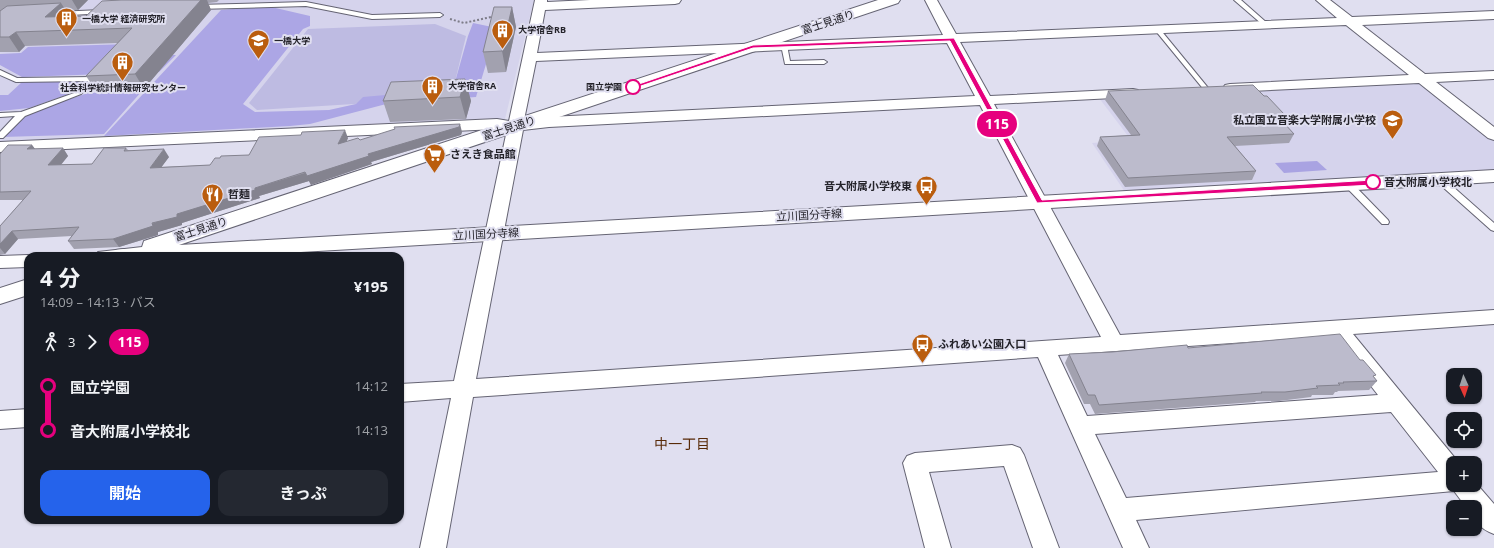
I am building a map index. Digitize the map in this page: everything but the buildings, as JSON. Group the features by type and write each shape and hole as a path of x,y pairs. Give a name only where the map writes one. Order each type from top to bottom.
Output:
{"main road":[{"name":"富士見通り","path":"129,252 516,126 893,0"},
{"name":"立川国分寺線","path":"186,252 1494,176"},
{"path":"0,296 24,288"}],"street":[{"path":"433,548 494,234 541,3 676,0"},
{"path":"931,0 1115,344"},
{"path":"1322,0 1494,135"},
{"path":"530,57 1494,14"},
{"path":"1191,90 1494,75"},
{"path":"0,148 497,124 516,126 549,122 1143,93"},
{"path":"0,262 24,261"},
{"path":"404,393 1494,317"},
{"path":"1336,328 1446,463"},
{"path":"1045,349 1136,548"},
{"path":"1081,426 1397,403"},
{"path":"0,420 24,418"},
{"path":"938,548 915,463 1012,455 1046,548"},
{"path":"1119,510 1446,482"},
{"path":"1469,492 1494,523"}],"lane":[{"path":"1237,0 1265,24"},
{"path":"268,6 190,9 306,4 372,17 440,15"},
{"path":"48,15 111,12"},
{"path":"1157,29 1207,90"},
{"path":"784,46 787,63 824,62"},
{"path":"0,72 16,80 94,79 79,94 22,114 0,115"},
{"path":"0,136 22,114"},
{"path":"1439,179 1494,228"},
{"path":"1348,184 1385,222"}],"path":[{"path":"440,15 464,23 491,17"}],"shaded area":[{"name":"一橋大学","path":"0,0 534,0 504,123 0,144"},
{"path":"267,6 310,16 310,26 303,29 243,104 255,112 329,110 356,104 363,97 453,89 473,23 497,28 476,97 390,103 310,124 104,136 221,10"},
{"path":"435,24 466,36 451,98 257,110 249,103 308,29"},
{"path":"131,44 123,55 176,55 159,72 22,77 0,65 0,54 21,53 28,47"},
{"path":"1419,81 1494,141 1494,171 1125,192 1092,143 1131,140 1099,98"},
{"path":"22,82 85,82 69,94 29,108 0,111 0,95 8,95"},
{"path":"142,91 104,134 2,137 31,112 88,93"},
{"path":"1317,161 1327,170 1284,173 1275,163"}],"bus line":[{"name":"115","path":"633,87 753,47 952,39 984,101 1040,202 1373,182"}],"place":[{"name":"一橋大学 経済研究所","path":"66,38"},
{"name":"大学宿舎RB","path":"502,50"},
{"name":"一橋大学","path":"259,60"},
{"name":"社会科学統計情報研究センター","path":"123,82"},
{"name":"国立学園","path":"633,87"},
{"name":"大学宿舎RA","path":"433,106"},
{"name":"私立国立音楽大学附属小学校","path":"1392,140"},
{"name":"さえき食品館","path":"435,174"},
{"name":"音大附属小学校北","path":"1373,182"},
{"name":"音大附属小学校東","path":"927,206"},
{"name":"哲麺","path":"212,214"},
{"name":"ふれあい公園入口","path":"923,364"}],"district":[{"name":"中一丁目","path":"682,444"}]}
